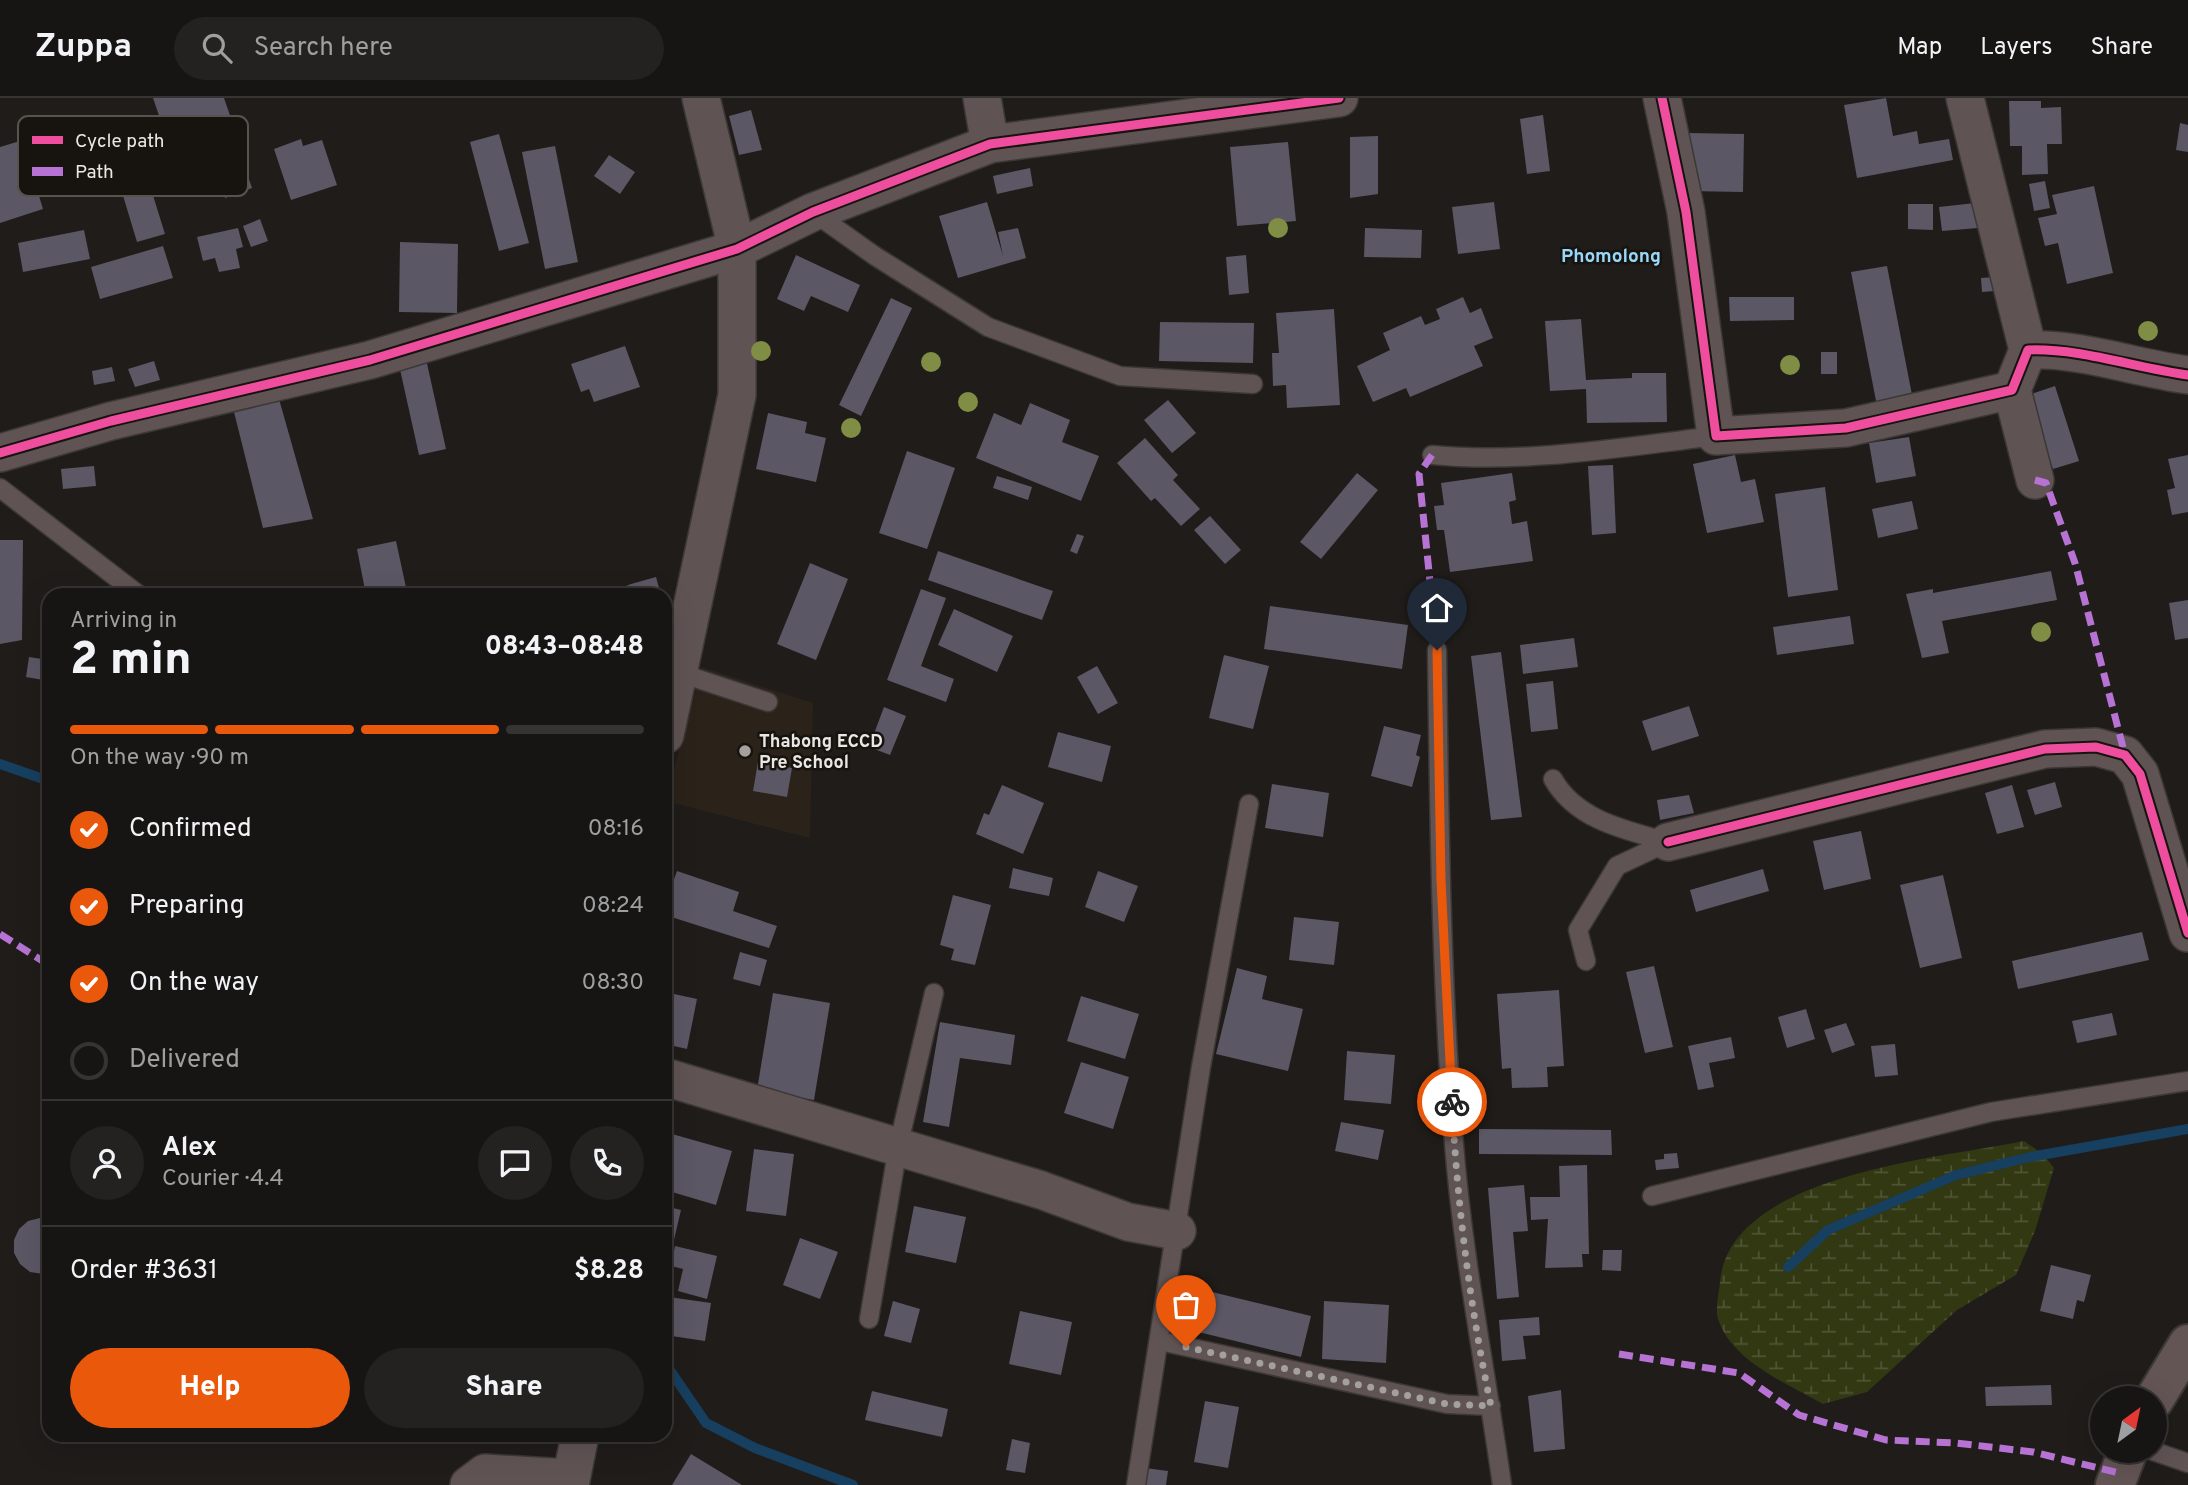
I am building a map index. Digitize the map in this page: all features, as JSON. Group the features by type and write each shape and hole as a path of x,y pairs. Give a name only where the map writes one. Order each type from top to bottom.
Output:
{"main road":[{"path":"2162,1386 2188,1344"},
{"path":"2115,1485 2123,1463"}],"street":[{"path":"672,706 737,395 737,248 701,98"},
{"path":"982,98 990,144"},
{"path":"0,453 111,421 370,360 737,248 813,212 990,144 1339,98"},
{"path":"1662,98 1686,212 1716,436 1846,428 2012,390"},
{"path":"1965,98 2028,350 2012,390 2035,480"},
{"path":"2028,350 2058,349 2137,368 2188,374"},
{"path":"1668,842 2045,749 2096,747 2125,755 2140,774 2188,933"},
{"path":"672,1079 1041,1190 1128,1222 1177,1231"},
{"path":"469,1485 485,1473 569,1481 578,1442"}],"lane":[{"path":"813,212 875,256 988,327 1121,376 1253,384"},
{"path":"1432,455 1464,458 1584,451 1716,436"},
{"path":"0,488 130,588"},
{"path":"1437,650 1441,880 1454,1144 1480,1354 1491,1406 1502,1485"},
{"path":"680,673 768,702"},
{"path":"1553,779 1561,794 1600,822 1668,842"},
{"path":"1136,1485 1200,1067 1250,804"},
{"path":"1586,961 1578,930 1617,866 1668,842"},
{"path":"869,1319 898,1147 934,993"},
{"path":"1652,1196 1991,1112 2188,1081"},
{"path":"1160,1341 1447,1404 1491,1406"},
{"path":"2167,1456 2188,1463"}],"shaded area":[{"name":"Thabong ECCD Pre School","path":"702,667 813,703 810,838 672,803 672,776"}],"green space":[{"path":"2024,1141 2044,1155 2054,1168 2035,1231 2016,1275 1957,1310 1867,1392 1823,1404 1762,1370 1735,1347 1725,1334 1717,1315 1720,1282 1732,1246 1760,1217 1799,1194 1845,1177 1943,1155"}],"building":[{"path":"153,98 224,98 230,116 159,116"},
{"path":"1886,98 1893,136 1917,131 1919,144 1949,139 1953,160 1857,178 1844,105"},
{"path":"2009,101 2041,101 2041,108 2061,107 2062,144 2047,144 2048,174 2022,175 2022,146 2010,146"},
{"path":"751,110 762,150 739,155 729,116"},
{"path":"1543,115 1550,171 1527,174 1520,119"},
{"path":"2180,123 2188,125 2188,152 2176,150"},
{"path":"1688,133 1744,134 1743,192 1687,191"},
{"path":"499,134 529,243 499,251 470,142"},
{"path":"1378,136 1378,194 1350,198 1350,137"},
{"path":"301,139 303,146 322,140 337,185 291,200 274,149"},
{"path":"18,142 18,196 39,196 43,209 0,223 0,147"},
{"path":"1288,142 1296,221 1237,226 1230,147"},
{"path":"555,146 578,262 545,269 522,152"},
{"path":"609,155 635,172 620,194 594,176"},
{"path":"1030,168 1033,186 997,194 993,176"},
{"path":"2045,181 2050,208 2034,211 2029,184"},
{"path":"2094,186 2113,273 2067,284 2058,243 2045,246 2038,218 2057,214 2052,195"},
{"path":"123,196 153,196 165,234 137,242"},
{"path":"987,202 1003,256 998,232 1018,228 1026,258 958,278 939,216"},
{"path":"1494,202 1500,249 1458,254 1452,207"},
{"path":"1975,203 1978,228 1942,231 1939,207"},
{"path":"1908,204 1933,204 1933,230 1908,229"},
{"path":"260,219 268,241 251,247 243,226"},
{"path":"238,228 243,247 236,249 240,268 219,272 215,258 203,261 197,237"},
{"path":"1365,228 1422,230 1421,258 1364,257"},
{"path":"84,230 90,259 23,272 18,243"},
{"path":"400,242 458,244 457,313 399,312"},
{"path":"163,246 173,278 100,299 91,267"},
{"path":"796,255 860,285 848,312 811,296 804,311 777,299"},
{"path":"1246,255 1249,293 1229,295 1226,257"},
{"path":"1887,266 1913,400 1877,406 1851,272"},
{"path":"1994,277 1995,291 1982,292 1981,278"},
{"path":"1463,297 1470,313 1481,308 1493,338 1474,346 1483,366 1410,397 1406,388 1373,402 1357,366 1390,350 1383,333 1421,316 1425,325 1440,319 1436,309"},
{"path":"1729,297 1794,297 1794,320 1730,321"},
{"path":"891,298 912,308 861,416 839,405"},
{"path":"1334,309 1340,405 1287,408 1286,385 1273,386 1272,353 1279,353 1276,313"},
{"path":"1581,319 1586,380 1632,378 1632,373 1666,373 1667,422 1587,423 1586,389 1550,391 1545,321"},
{"path":"1160,322 1254,323 1253,363 1159,361"},
{"path":"625,346 640,387 594,402 589,389 581,392 571,364"},
{"path":"1821,352 1837,352 1837,374 1821,374"},
{"path":"426,359 446,449 419,455 399,365"},
{"path":"154,361 160,380 135,387 128,369"},
{"path":"112,367 115,381 94,385 92,371"},
{"path":"2055,386 2079,461 2053,469 2028,395"},
{"path":"279,399 313,519 263,528 234,412"},
{"path":"1168,400 1196,433 1172,453 1144,420"},
{"path":"1030,403 1070,420 1062,442 1099,456 1081,501 976,458 994,413 1021,425"},
{"path":"768,413 807,422 805,433 826,438 816,482 756,469"},
{"path":"1909,437 1916,476 1876,483 1869,443"},
{"path":"1145,438 1178,475 1173,480 1200,509 1181,526 1155,498 1151,501 1117,463"},
{"path":"907,451 955,468 927,549 879,533"},
{"path":"1735,455 1741,482 1755,479 1764,522 1707,533 1693,464"},
{"path":"2188,455 2188,512 2172,515 2167,490 2175,488 2168,459"},
{"path":"1613,465 1616,533 1592,535 1588,466"},
{"path":"94,466 96,486 63,489 61,469"},
{"path":"1357,473 1378,490 1321,559 1300,542"},
{"path":"1512,473 1516,500 1509,502 1512,524 1527,521 1533,561 1450,572 1444,530 1437,530 1434,506 1444,505 1441,483"},
{"path":"997,476 1032,487 1028,500 993,488"},
{"path":"1825,487 1838,590 1788,597 1775,494"},
{"path":"1912,501 1918,529 1878,538 1872,509"},
{"path":"1210,516 1241,550 1225,564 1194,530"},
{"path":"1077,534 1084,536 1077,554 1070,551"},
{"path":"0,540 23,540 22,640 0,644"},
{"path":"396,541 406,588 365,588 357,549"},
{"path":"938,551 1053,591 1042,620 928,580"},
{"path":"810,563 848,579 816,660 777,644"},
{"path":"2051,571 2057,600 1942,621 1949,653 1922,658 1906,594 1933,589 1933,593"},
{"path":"656,577 659,588 621,588"},
{"path":"921,589 946,598 921,666 954,679 946,702 887,680"},
{"path":"2188,600 2188,638 2175,640 2169,603"},
{"path":"1270,606 1408,625 1402,669 1264,649"},
{"path":"954,609 1013,636 997,672 938,645"},
{"path":"1850,616 1854,644 1777,655 1773,627"},
{"path":"1574,638 1578,667 1523,674 1520,645"},
{"path":"1501,652 1522,817 1491,820 1471,656"},
{"path":"1224,655 1269,666 1253,729 1209,718"},
{"path":"29,657 42,659 42,680 26,677"},
{"path":"1097,666 1118,703 1098,714 1077,677"},
{"path":"1553,681 1558,729 1531,732 1526,684"},
{"path":"1689,706 1699,736 1652,751 1642,721"},
{"path":"884,707 906,716 890,755 869,747"},
{"path":"1384,726 1421,735 1416,755 1420,757 1412,787 1371,776"},
{"path":"1058,732 1111,746 1102,782 1048,767"},
{"path":"758,762 792,768 787,797 753,791"},
{"path":"2055,782 2062,807 2035,815 2027,790"},
{"path":"1272,784 1329,793 1323,837 1265,828"},
{"path":"1002,785 1044,803 1023,854 976,834 984,813 989,815"},
{"path":"2012,785 2024,827 1997,834 1985,793"},
{"path":"1689,795 1694,813 1660,820 1657,800"},
{"path":"1861,831 1871,879 1824,890 1813,841"},
{"path":"1013,868 1053,878 1049,896 1009,888"},
{"path":"1763,869 1769,891 1696,912 1690,890"},
{"path":"677,871 739,892 733,911 777,926 769,948 672,917 672,885"},
{"path":"1098,871 1138,886 1124,922 1085,907"},
{"path":"1943,875 1962,958 1920,968 1900,885"},
{"path":"953,895 991,905 975,965 951,960 954,949 940,945"},
{"path":"1294,917 1339,922 1334,965 1289,960"},
{"path":"2142,932 2149,960 2018,989 2012,961"},
{"path":"740,952 767,960 760,986 733,979"},
{"path":"1654,966 1673,1047 1645,1053 1626,972"},
{"path":"1237,968 1267,976 1262,999 1303,1009 1288,1071 1216,1054"},
{"path":"1559,990 1564,1066 1547,1067 1548,1087 1512,1088 1511,1068 1502,1069 1497,994"},
{"path":"773,993 830,1003 814,1100 757,1090"},
{"path":"672,994 697,999 687,1049 672,1046"},
{"path":"1081,996 1139,1014 1125,1059 1067,1041"},
{"path":"1806,1009 1815,1039 1787,1048 1778,1017"},
{"path":"2112,1013 2117,1035 2077,1043 2072,1021"},
{"path":"940,1022 1015,1035 1011,1065 960,1058 949,1127 923,1122"},
{"path":"1846,1023 1855,1045 1832,1053 1824,1030"},
{"path":"1731,1037 1735,1058 1709,1063 1714,1087 1698,1090 1688,1046"},
{"path":"1895,1044 1898,1075 1875,1077 1871,1046"},
{"path":"1347,1051 1395,1055 1391,1104 1344,1100"},
{"path":"1081,1062 1129,1077 1113,1129 1064,1113"},
{"path":"1341,1122 1384,1130 1378,1160 1335,1151"},
{"path":"1479,1129 1611,1130 1612,1155 1479,1154"},
{"path":"672,1134 732,1151 716,1205 672,1192"},
{"path":"754,1149 794,1154 786,1216 746,1211"},
{"path":"1677,1153 1679,1168 1656,1170 1655,1160 1664,1159 1664,1154"},
{"path":"1587,1165 1589,1254 1582,1254 1583,1267 1545,1268 1548,1219 1531,1220 1530,1197 1560,1197 1559,1166"},
{"path":"1524,1185 1528,1231 1513,1232 1519,1297 1497,1299 1488,1188"},
{"path":"914,1206 966,1217 956,1263 905,1252"},
{"path":"672,1208 681,1210 672,1244"},
{"path":"42,1218 42,1274 30,1272 20,1264 14,1253 14,1240 19,1229 28,1221"},
{"path":"800,1238 838,1252 820,1299 783,1285"},
{"path":"675,1246 717,1256 707,1299 678,1291 683,1269 672,1266"},
{"path":"1603,1250 1622,1250 1621,1271 1602,1270"},
{"path":"2051,1265 2091,1275 2084,1302 2077,1300 2073,1319 2040,1311"},
{"path":"1187,1286 1311,1316 1301,1357 1178,1327"},
{"path":"672,1297 711,1303 705,1341 672,1336"},
{"path":"893,1301 920,1309 911,1343 884,1336"},
{"path":"1324,1301 1389,1305 1386,1363 1322,1359"},
{"path":"1020,1311 1072,1322 1061,1375 1009,1364"},
{"path":"1539,1317 1540,1335 1523,1336 1526,1359 1502,1361 1499,1320"},
{"path":"2051,1385 2052,1405 1986,1406 1985,1387"},
{"path":"1561,1390 1565,1449 1534,1452 1528,1396"},
{"path":"872,1391 948,1409 942,1437 865,1420"},
{"path":"1205,1401 1239,1407 1228,1468 1194,1462"},
{"path":"1012,1439 1030,1443 1025,1473 1006,1470"},
{"path":"691,1454 742,1485 672,1485"},
{"path":"1145,1468 1168,1471 1166,1485 1142,1485"}],"waterway":[{"path":"0,764 42,779"},
{"path":"1788,1267 1828,1230 1956,1175 2030,1157 2188,1129"},
{"path":"672,1373 706,1423 755,1448 853,1485"}],"marked path":[{"path":"1432,455 1419,474 1437,650"},
{"path":"2035,480 2046,483 2075,563 2125,755"},
{"path":"0,934 42,961"},
{"path":"1619,1354 1739,1373 1799,1415 1886,1440 1956,1443 2033,1452 2119,1473"}],"cycle path":[{"path":"0,453 111,421 370,360 737,249 813,212 990,144 1339,98"},
{"path":"1662,98 1686,212 1716,436 1846,428 2012,390 2028,350 2088,355 2188,375"},
{"path":"1668,842 2045,749 2096,747 2125,755 2140,774 2188,933"}],"way so far":[{"path":"1186,1347 1447,1404 1491,1406 1476,1328 1454,1144 1452,1102"}],"place":[{"name":"Thabong ECCD Pre School","path":"745,751"}],"district":[{"name":"Phomolong","path":"1611,255"}],"route":[{"path":"1437,650 1441,880 1452,1102"}]}
